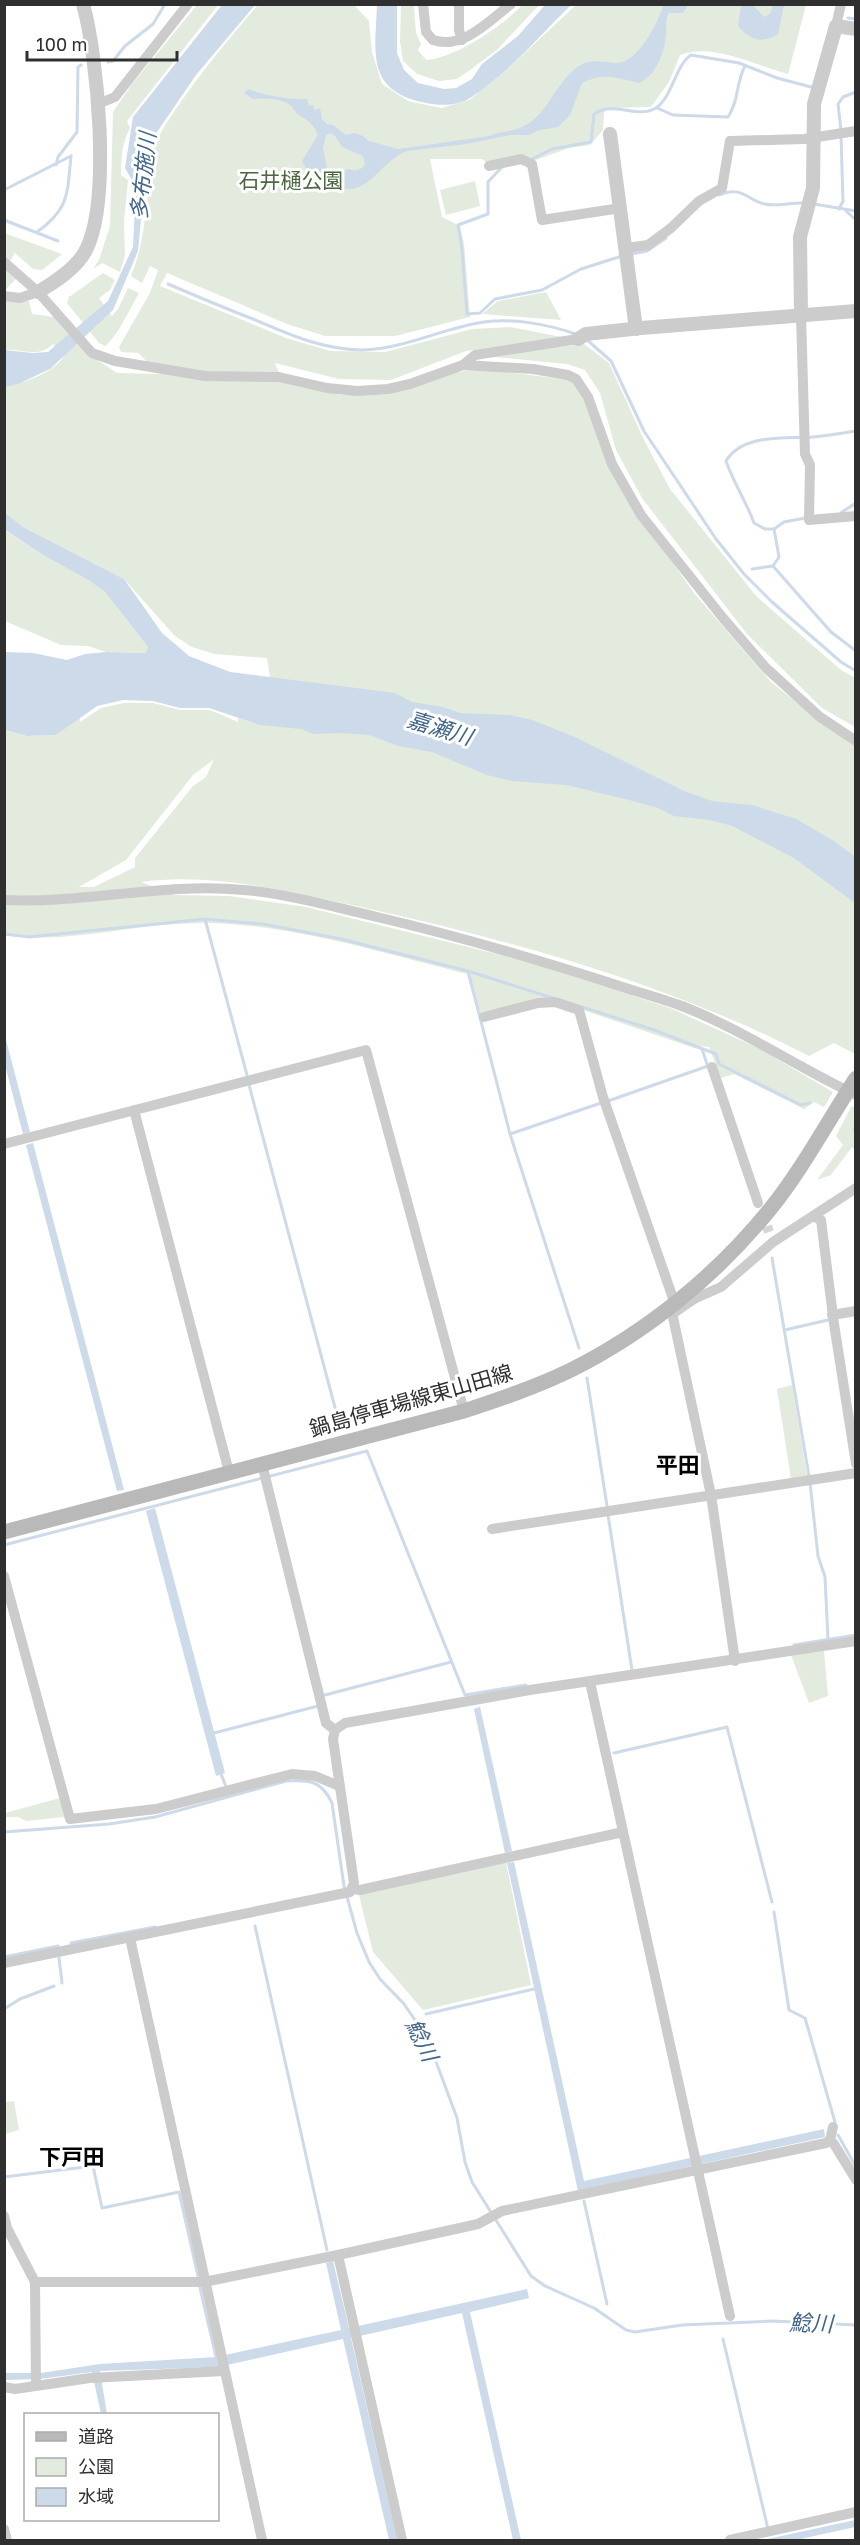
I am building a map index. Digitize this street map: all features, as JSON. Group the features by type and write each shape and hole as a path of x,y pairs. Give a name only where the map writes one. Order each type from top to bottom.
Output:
{"main road":[{"name":"鍋島停車場線東山田線","path":"4,1532 229,1472 264,1472 464,1411 571,1370 673,1309 727,1256 771,1208 853,1087"}],"street":[{"path":"4,296 20,298 38,292 64,274 85,253 95,230 99,182 98,104 94,56 83,4"},
{"path":"98,104 115,97 188,4"},
{"path":"423,4 426,32 433,40 451,43 462,40 511,4"},
{"path":"459,4 459,30 462,40"},
{"path":"841,4 814,104 813,188 810,205 801,225 800,237 801,315 805,454 810,465 809,517 855,516"},
{"path":"836,26 855,30"},
{"path":"627,254 648,245 671,228 699,201 722,188 730,141 840,135 855,131"},
{"path":"610,134 636,329"},
{"path":"489,166 521,159 532,164 542,220 621,208"},
{"path":"4,262 38,292 92,353 102,358 205,376 279,377 327,388 357,391 388,389 410,384 463,365 475,355 582,336 636,329 855,311"},
{"path":"463,365 533,369 568,375 576,379 588,397 612,464 641,515 766,668 820,717 855,741"},
{"path":"4,900 70,900 160,889 198,888 245,890 312,902 440,932 524,956 682,1007 853,1087"},
{"path":"484,1017 538,1003 555,1002 579,1010 603,1097 673,1309 711,1495 735,1661"},
{"path":"4,1144 366,1050 464,1411"},
{"path":"712,1067 758,1203"},
{"path":"134,1110 229,1472"},
{"path":"673,1309 721,1287 773,1242 855,1188"},
{"path":"814,1216 821,1220 832,1315 855,1458"},
{"path":"769,1232 773,1242"},
{"path":"832,1315 855,1311"},
{"path":"264,1472 327,1723 335,1730"},
{"path":"492,1529 855,1473"},
{"path":"4,1576 70,1819 156,1809 292,1774 315,1776 339,1786"},
{"path":"352,1891 333,1739 335,1730 345,1723 855,1641"},
{"path":"590,1682 730,2316"},
{"path":"4,1963 360,1890 623,1832"},
{"path":"130,1938 262,2541"},
{"path":"830,2140 833,2127"},
{"path":"35,2282 204,2282 338,2255 484,2221 498,2212 698,2171 830,2140"},
{"path":"830,2140 855,2180"},
{"path":"4,2216 7,2234 35,2282 36,2385"},
{"path":"338,2255 402,2541"},
{"path":"4,2387 15,2389 96,2378 223,2370"},
{"path":"730,2541 855,2512"},
{"path":"4,2529 7,2541"}],"green space":[{"path":"197,5 218,5 127,121 130,128 124,145 121,168 121,175 128,180 124,222 125,255 120,272 102,263 93,269 99,260 110,226 113,112 132,84"},
{"name":"石井樋公園","path":"258,5 354,5 369,21 372,52 382,84 408,101 441,108 469,100 500,76 576,5 806,5 788,74 720,53 706,51 680,55 669,82 651,107 607,108 604,113 603,130 590,145 569,148 533,161 489,164 482,159 430,159 442,217 460,226 464,244 470,317 395,336 325,336 287,324 167,273 160,286 286,338 330,351 385,352 472,329 510,327 567,338 466,351 391,380 339,379 275,363 282,381 341,395 376,394 449,373 482,369 571,380 582,391 628,499 694,593 771,682 832,731 855,746 855,1054 834,1043 809,1056 756,1030 646,986 534,950 419,920 252,885 196,880 141,882 175,895 229,896 306,907 533,963 670,1008 760,1049 833,1092 824,1107 814,1102 804,1109 734,1074 721,1078 709,1047 700,1046 697,1049 548,998 478,1014 467,974 303,934 270,928 204,923 55,937 5,935 4,730 27,736 56,735 80,717 80,722 101,708 124,703 153,703 180,710 210,710 238,722 238,718 260,725 270,678 267,658 214,654 192,647 175,636 124,579 23,527 4,513 5,387 44,373 63,358 53,344 36,352 5,350 5,301 29,301 32,314 54,317 88,354 117,373 160,374 138,353 121,352 119,347 150,293 158,270 150,266 142,283 131,276 143,230 154,150 161,132 178,106","holes":["214,759 206,777 193,786 135,858 135,867 94,887 79,887 126,860 193,775"]},
{"path":"401,5 414,5 416,33 421,44 418,50 426,60 451,54 478,40 522,5 539,5 498,49 457,79 439,81 417,74 403,61 400,41"},
{"path":"475,181 480,206 446,215 440,190"},
{"path":"4,233 62,254 42,270 33,269 15,253 6,267 17,278 5,290"},
{"path":"103,273 115,280 110,290 99,298 112,316 128,288 139,293 118,331 106,346 99,343 67,303 69,297"},
{"path":"546,292 561,320 482,314 498,301"},
{"path":"584,344 609,363 643,438 670,489 757,597 841,670 855,678 855,727 822,708 747,634 642,498 616,450 600,393 585,370 567,364 484,356"},
{"path":"4,530 105,592 148,647 147,653 106,652 88,646 61,645 5,621"},
{"path":"855,1106 855,1150 852,1147 831,1175 817,1180 843,1145 836,1136 851,1107"},
{"path":"792,1385 807,1476 791,1479 777,1389"},
{"path":"824,1651 828,1696 809,1703 791,1655"},
{"path":"60,1798 65,1817 26,1821 18,1817 5,1817 5,1813"},
{"path":"506,1862 531,1985 423,2010 373,1952 359,1895"},
{"path":"14,2101 19,2130 5,2134 5,2102"}],"water":[{"path":"664,4 688,5 683,13 668,13 665,43 661,56 654,70 645,80 639,83 604,77 590,80 582,83 570,115 558,127 540,130 529,135 510,135 466,144 407,151 365,184 356,188 335,187 311,178 302,161 318,135 313,125 282,101 253,99 244,93 249,89 278,97 307,99 309,106 313,105 315,110 320,108 322,119 327,124 333,125 346,135 355,133 369,141 398,149 489,136 520,128 532,121 562,82 581,65 596,61 616,63 632,57 646,41","holes":["331,133 342,147 363,156 365,165 363,167 357,170 347,169 339,177 328,174 323,148 326,135"]},
{"path":"747,4 754,6 764,17 770,14 773,5 784,5 778,34 761,40 742,31 738,26 741,6"},
{"name":"多布施川","path":"222,5 255,5 196,75 153,138 147,187 143,199 138,251 113,310 50,369 18,384 5,387 4,350 48,352 108,301 133,247 136,187 125,168 133,117"},
{"path":"377,5 397,5 397,53 404,70 418,83 444,89 456,88 472,79 482,64 518,36 545,5 571,5 497,78 465,101 443,105 407,97 393,90 384,80 378,68 376,54"},
{"name":"嘉瀬川","path":"5,513 23,527 124,579 162,633 189,656 230,672 395,693 412,702 443,707 460,713 510,715 532,720 575,737 684,791 712,801 752,805 796,819 834,841 855,857 855,903 794,858 732,826 710,820 674,816 658,808 566,785 512,781 487,775 432,752 398,746 369,735 314,734 301,729 260,725 209,708 180,708 153,701 123,700 97,706 56,735 27,736 5,730 5,652 33,653 67,660 85,654 106,652 146,653 148,647 105,592 5,530"},
{"path":"5,1036 30,1132 23,1134 5,1065"},
{"path":"33,1143 124,1490 117,1491 26,1145"},
{"path":"155,1508 225,1773 216,1776 146,1511"},
{"path":"480,1707 512,1851 505,1853 474,1709"},
{"path":"514,1862 584,2181 824,2129 825,2137 578,2191 507,1863"},
{"path":"333,2261 349,2328 527,2289 529,2298 470,2312 521,2540 513,2540 462,2313 351,2338 397,2540 389,2540 343,2339 218,2367 100,2371 107,2413 101,2413 92,2372 40,2379 5,2380 4,2373 41,2373 100,2364 216,2357 341,2330 326,2263"},
{"path":"855,2520 855,2527 796,2540 763,2540"}],"waterway":[{"path":"108,62 113,61 125,46 153,24 165,4"},
{"path":"848,18 856,19"},
{"path":"530,160 552,149 591,142 594,114 602,110 643,112 654,109 665,98 681,66 691,55 739,63 777,78 811,87"},
{"path":"56,165 58,157 77,132 78,67 81,65"},
{"path":"657,108 673,115 728,117 732,111 745,66"},
{"path":"841,130 838,104 843,97 856,92"},
{"path":"839,209 843,201 841,136"},
{"path":"4,190 71,156"},
{"path":"37,232 56,215 65,199 71,156"},
{"path":"501,168 488,182 488,214 458,225 467,314 480,313 495,299 542,290 581,269 622,256"},
{"path":"719,195 727,192 740,193 770,205 805,203"},
{"path":"814,204 856,211"},
{"path":"846,211 856,220"},
{"path":"4,220 58,241"},
{"path":"631,254 647,251 666,238"},
{"path":"168,284 293,335 320,344 348,349 377,349 490,321 529,323 578,335"},
{"path":"586,339 611,361 644,431 716,539 744,574 772,602 841,662 856,671"},
{"path":"774,529 765,529 754,523 726,461 733,452 765,439 818,437 856,431"},
{"path":"842,512 856,503"},
{"path":"752,569 773,566 779,557 774,529 784,522 805,518"},
{"path":"773,566 831,632 856,651"},
{"path":"205,919 247,1075"},
{"path":"4,934 29,937 205,919 263,924 341,939 468,971 553,998"},
{"path":"468,971 510,1134 579,1348"},
{"path":"582,1007 654,1030 716,1054 719,1064 801,1105 810,1103"},
{"path":"702,1049 708,1067"},
{"path":"608,1101 708,1066"},
{"path":"249,1085 341,1430"},
{"path":"510,1134 601,1103"},
{"path":"772,1258 809,1476"},
{"path":"785,1330 828,1320"},
{"path":"587,1378 607,1506"},
{"path":"4,1545 367,1451 465,1695 526,1685"},
{"path":"810,1483 818,1556 825,1577 828,1640"},
{"path":"608,1515 632,1670"},
{"path":"794,1645 856,1635"},
{"path":"325,1695 451,1662"},
{"path":"214,1733 318,1706"},
{"path":"614,1753 727,1727 772,1902"},
{"path":"221,1774 227,1789"},
{"name":"鯰川","path":"4,1832 109,1824 155,1817 286,1781 314,1783 324,1790 332,1803 344,1886 357,1933 369,1962 380,1979 404,2004 415,2020 435,2059 457,2118 465,2162 472,2182 531,2276 545,2286 594,2308 626,2330 635,2332 682,2325 773,2321 856,2325"},
{"path":"774,1912 789,2010 805,2018 835,2122"},
{"path":"255,1926 327,2250"},
{"path":"71,1943 155,1927"},
{"path":"4,1957 58,1946"},
{"path":"59,1958 62,1983"},
{"path":"4,2009 20,1999 54,1986"},
{"path":"426,2014 534,1989"},
{"path":"838,2135 856,2167"},
{"path":"4,2177 93,2166 102,2208 179,2192 198,2276"},
{"path":"584,2201 607,2304"},
{"path":"200,2288 216,2357"},
{"path":"723,2339 768,2529"}],"tunnel":[{"path":"762,1212 769,1232"}],"district":[{"name":"平田","path":"678,1465"},
{"name":"下戸田","path":"72,2157"}]}
